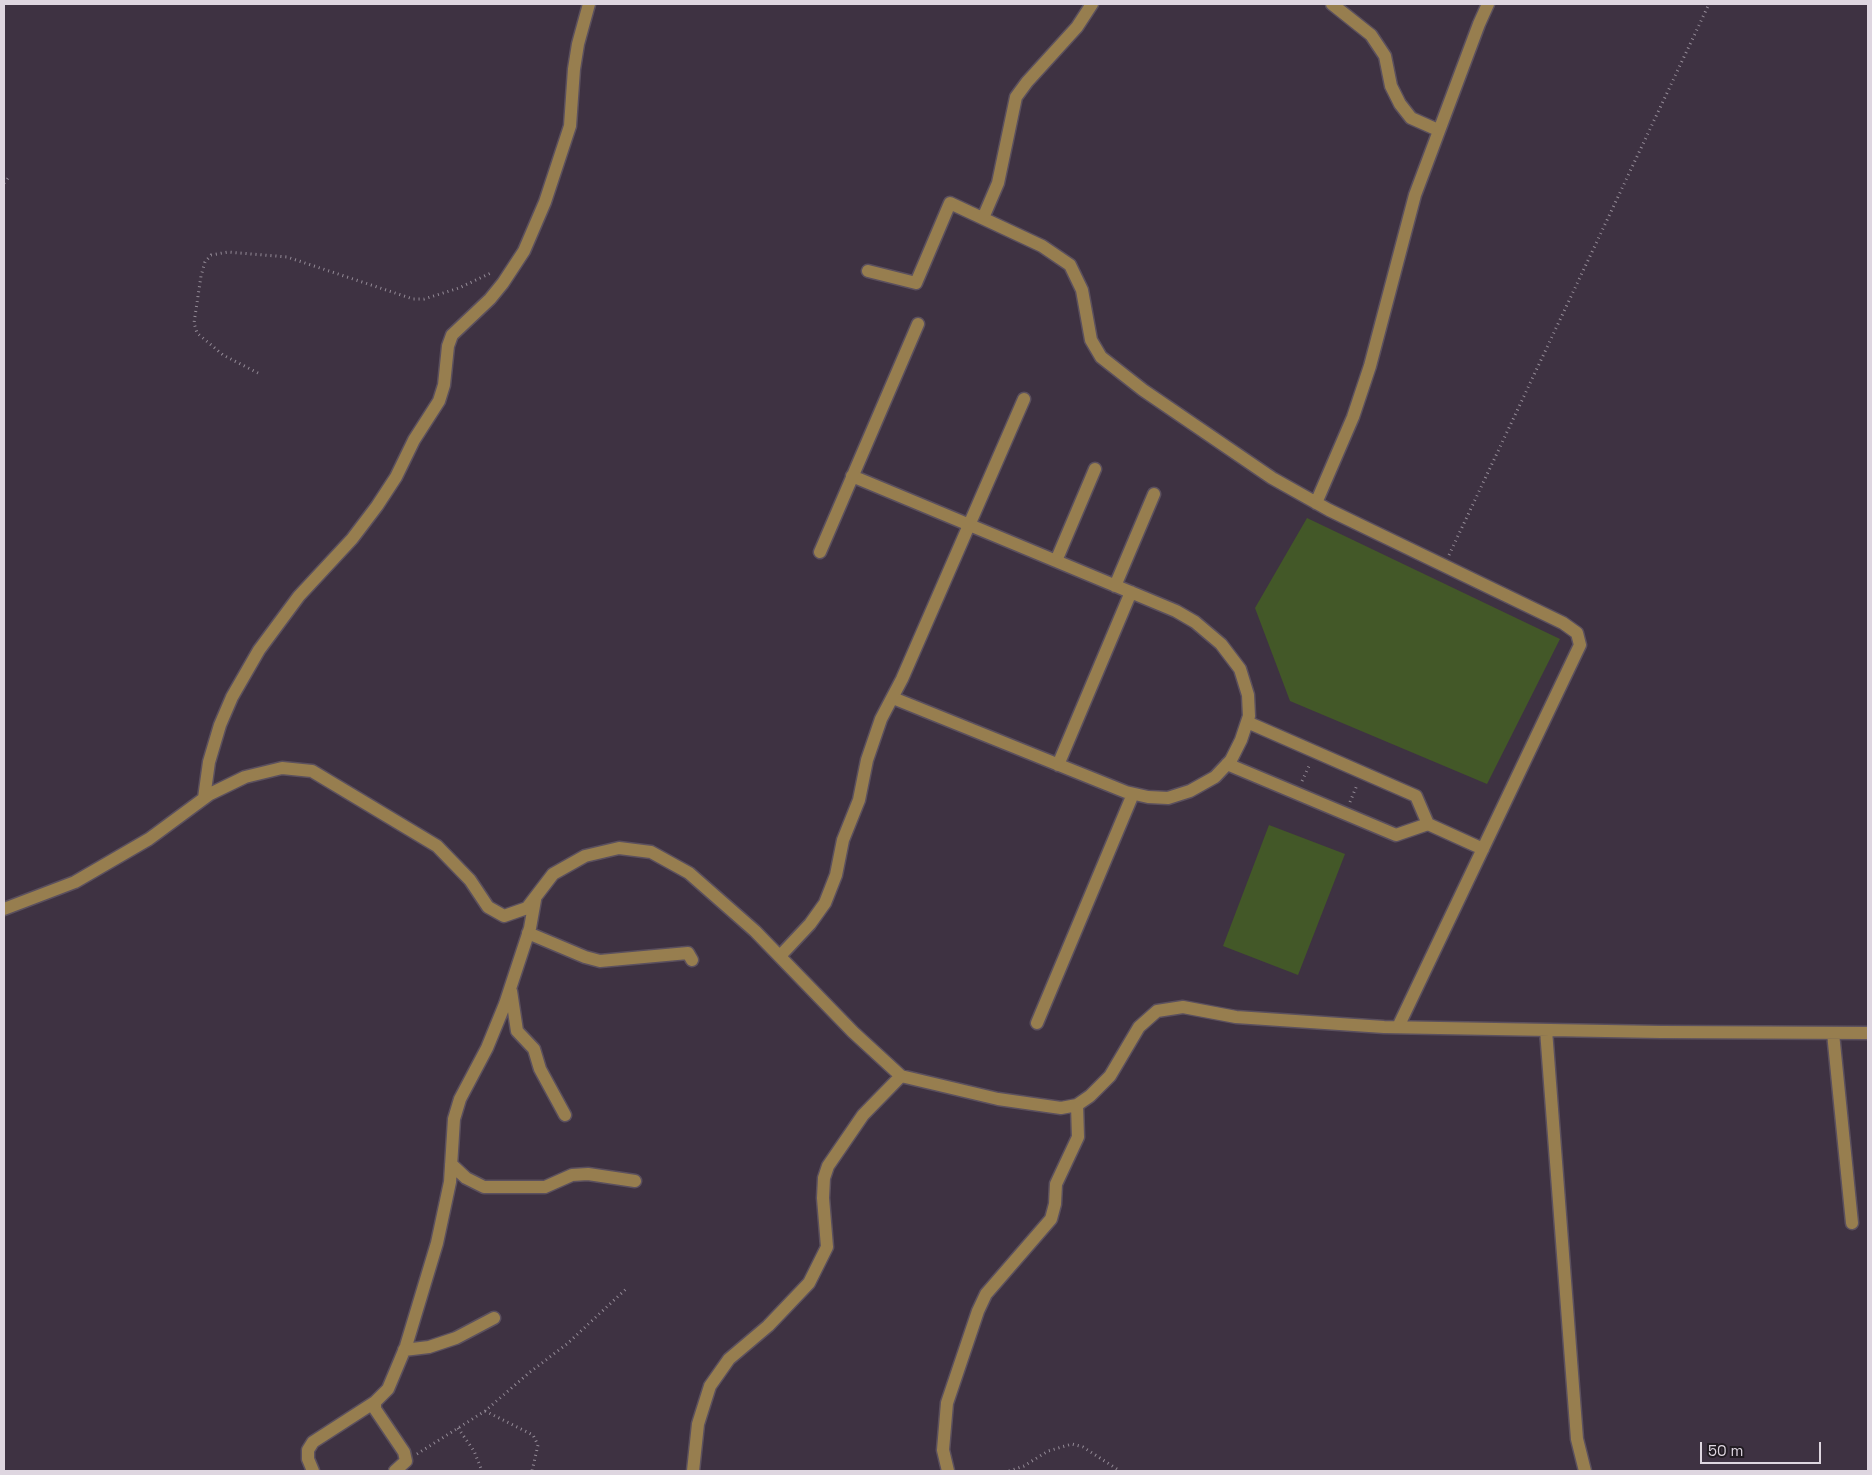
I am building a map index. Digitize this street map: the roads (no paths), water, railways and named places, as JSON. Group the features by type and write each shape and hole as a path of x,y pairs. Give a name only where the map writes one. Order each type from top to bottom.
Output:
{"street":[{"path":"204,798 209,762 220,724 232,697 259,650 293,603 352,539 382,499 396,477 414,440 439,401 444,384 448,346 452,335 490,299 524,252 545,202 570,126 574,69 578,44 589,4"},
{"path":"983,218 998,183 1016,97 1076,27 1092,4"},
{"path":"1332,4 1371,34 1385,56 1391,86 1400,104 1411,118 1438,130"},
{"path":"1316,503 1353,417 1370,366 1415,195 1438,130 1488,4"},
{"path":"868,271 916,283 950,203 1042,246 1070,265 1082,290 1091,340 1101,357 1143,390 1272,478 1316,503 1563,623 1577,634 1580,645 1398,1027"},
{"path":"820,552 918,324"},
{"path":"780,956 810,924 825,904 836,875 844,840 858,800 866,760 881,719 893,698 1024,399"},
{"path":"1056,561 1095,468"},
{"path":"852,476 1176,611 1194,622 1221,644 1240,669 1248,695 1249,716 1241,740 1231,760 1214,777 1190,791 1168,798 1148,798 1058,765 893,698"},
{"path":"1115,586 1154,494"},
{"path":"1058,765 1131,592"},
{"path":"1247,722 1416,796 1428,824 1483,850"},
{"path":"1227,764 1396,835 1428,824"},
{"path":"4,909 75,882 149,838 210,794 245,777 282,768 312,771 437,846 470,880 488,907 504,916 527,908 553,874 584,856 619,848 650,852 689,873 755,931 853,1032 902,1076 998,1099 1061,1108 1077,1105 1090,1096 1110,1076 1139,1027 1157,1011 1183,1007 1236,1017 1398,1027 1868,1033"},
{"path":"1037,1023 1133,794"},
{"path":"313,1471 308,1459 308,1450 313,1442 375,1402 388,1389 404,1350 437,1243 450,1182 454,1118 460,1098 487,1048 510,989 528,933 535,897"},
{"path":"528,933 585,958 600,960 688,953 692,960"},
{"path":"510,989 517,1031 534,1049 540,1069 565,1115"},
{"path":"1546,1030 1577,1439 1585,1471"},
{"path":"1834,1033 1852,1223"},
{"path":"693,1471 698,1424 710,1386 729,1359 768,1326 809,1283 827,1246 823,1198 824,1178 828,1166 863,1115 902,1076"},
{"path":"948,1471 943,1450 947,1403 978,1311 986,1294 1051,1219 1055,1204 1056,1184 1078,1137 1077,1105"},
{"path":"451,1164 466,1178 484,1187 545,1187 572,1175 588,1174 635,1181"},
{"path":"404,1350 430,1346 456,1338 494,1318"},
{"path":"375,1402 375,1409 404,1452 406,1461 395,1471"}]}
